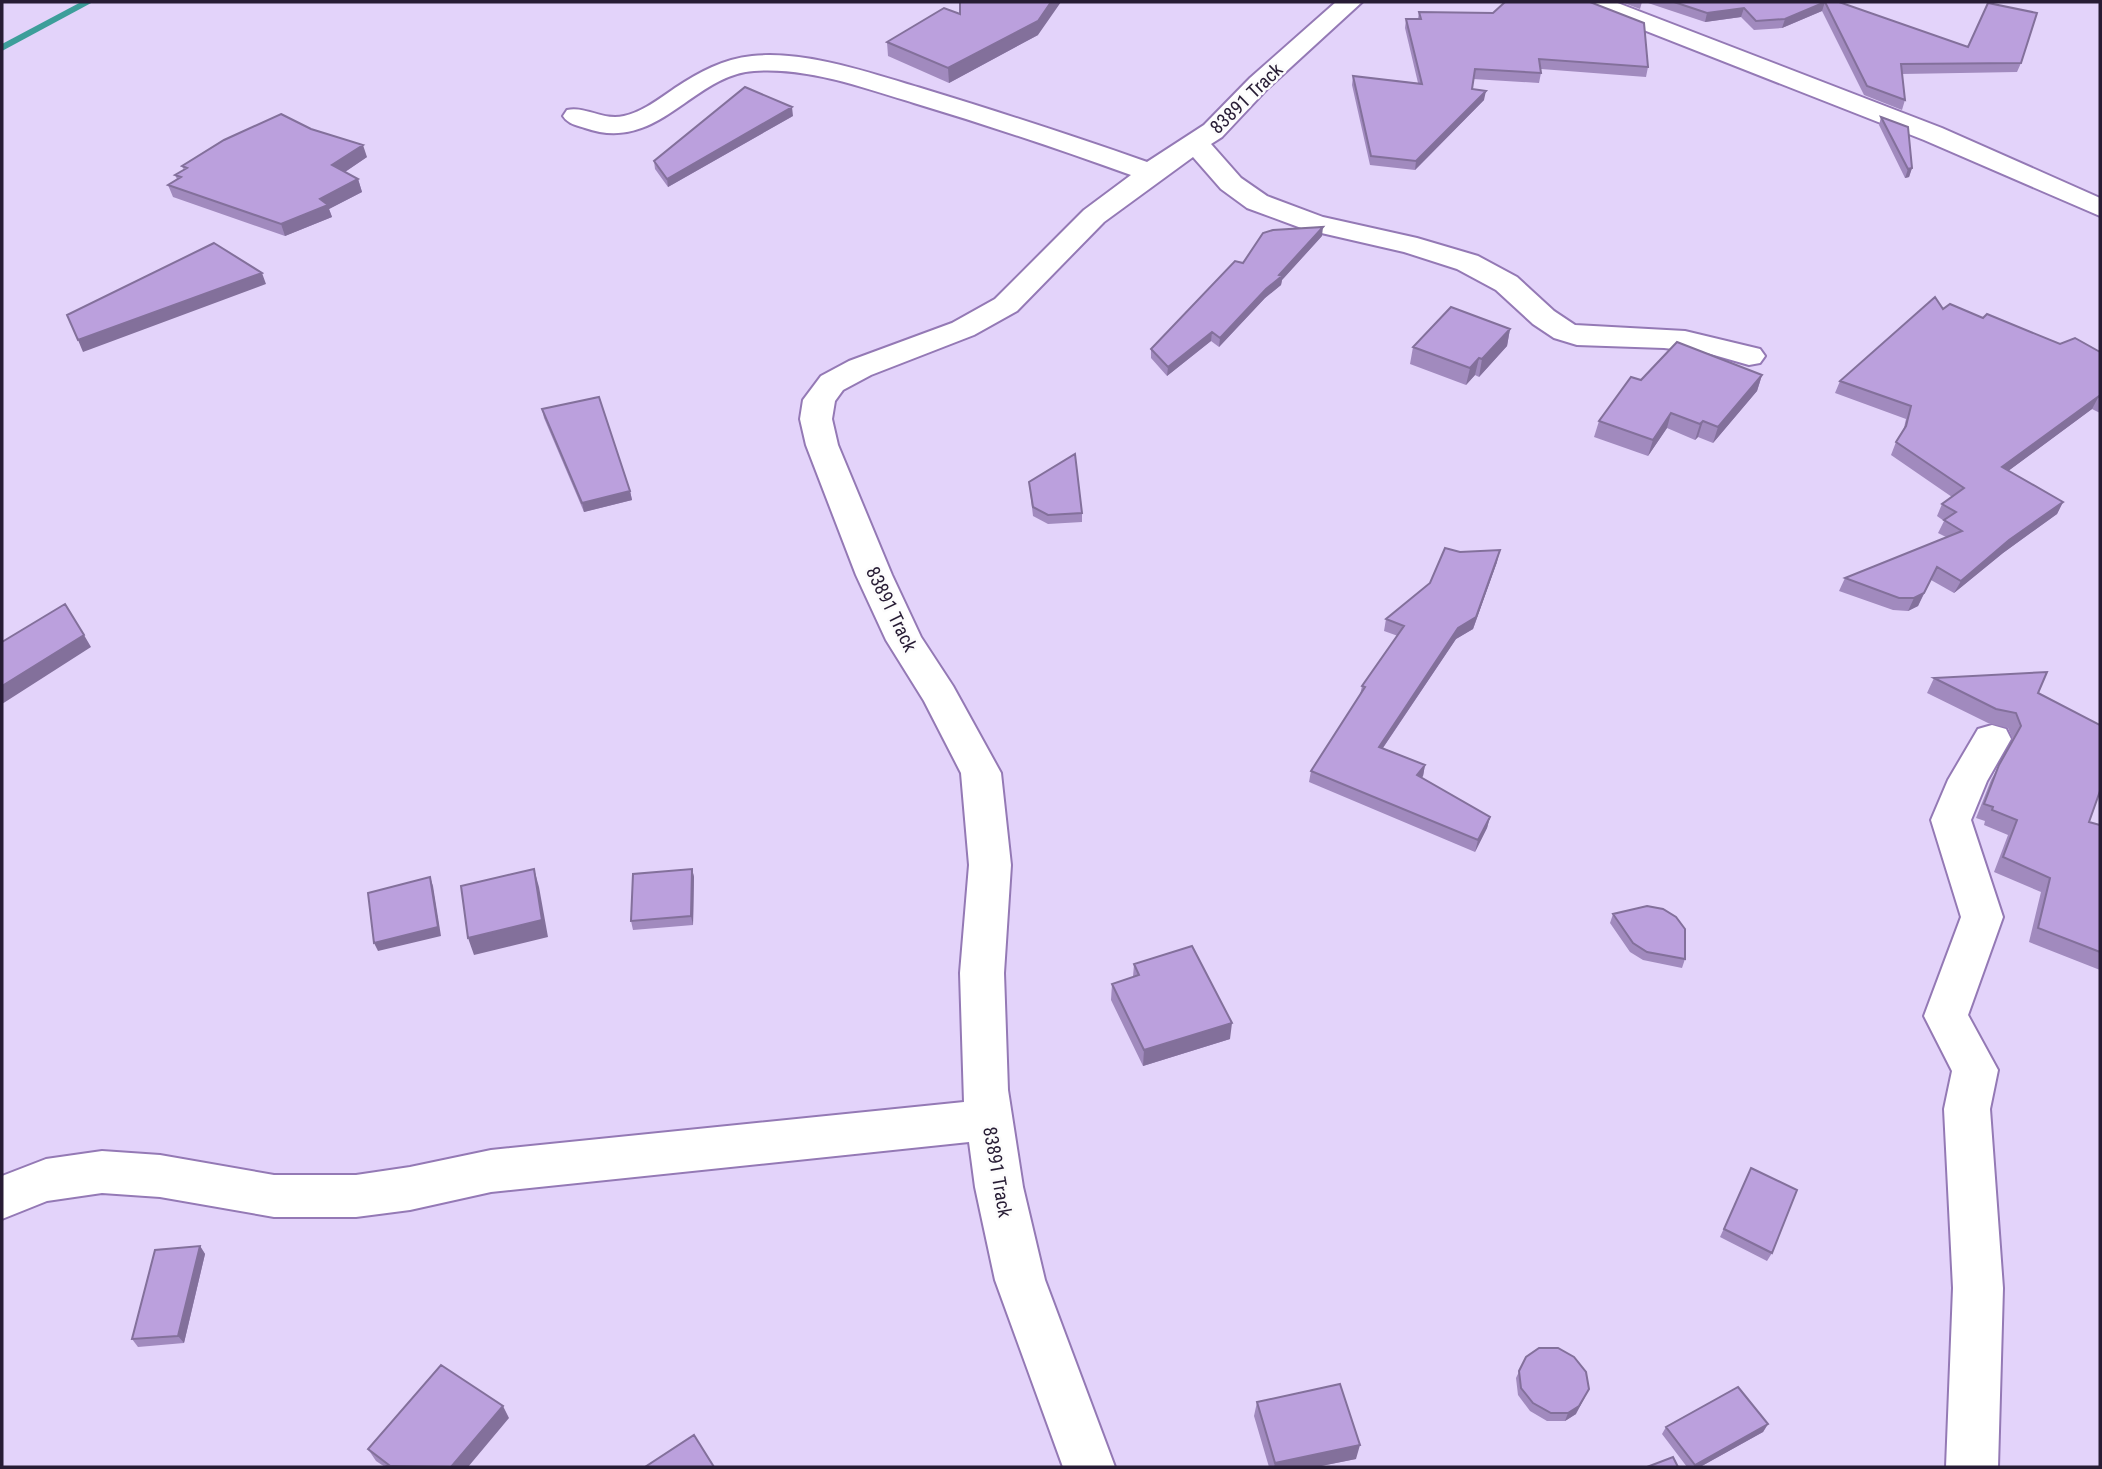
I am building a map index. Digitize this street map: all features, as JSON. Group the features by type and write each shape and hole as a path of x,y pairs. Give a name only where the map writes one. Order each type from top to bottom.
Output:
{"street":[{"name":"83891 Track","path":"1089,1467 1020,1280 999,1187 985,1090 982,973 990,865 981,774 940,695 904,640 874,575 821,445 816,419 819,400 832,383 860,368 963,329 1006,305 1094,216 1213,131 1259,83 1350,2"},
{"path":"1594,2 1933,134 2100,208"},
{"path":"576,116 602,127 629,124 736,65 783,64 850,75 1014,124 1151,173"},
{"path":"1196,143 1225,179 1255,201 1284,214 1394,240 1460,261 1497,277 1552,326 1566,333 1577,336 1686,339 1720,345 1749,356"},
{"path":"1972,1467 1978,1289 1966,1109 1975,1070 1946,1016 1982,917 1951,820 1968,780 1992,739"},
{"path":"2,1198 48,1180 80,1174 129,1172 274,1196 360,1197 491,1171 989,1120"}],"building":[{"path":"960,2 1051,2 1038,21 948,68 887,42 944,8 960,14"},
{"path":"1505,2 1590,2 1644,23 1648,67 1539,59 1541,73 1475,69 1472,89 1486,91 1416,161 1371,156 1353,76 1422,84 1406,19 1421,19 1419,12 1493,13"},
{"path":"1674,2 1825,2 1785,19 1756,21 1744,8 1707,13"},
{"path":"1825,2 1839,2 1968,47 1988,3 2037,13 2021,63 1901,64 1905,100 1867,86"},
{"path":"745,87 792,107 667,179 654,161"},
{"path":"281,114 311,129 363,145 332,165 358,179 320,199 328,205 281,224 168,185 181,177 175,175 187,168 182,166 224,140"},
{"path":"1881,117 1908,127 1912,168 1908,169"},
{"path":"1323,227 1279,275 1282,276 1266,289 1220,338 1212,332 1168,367 1151,349 1235,261 1243,263 1263,233"},
{"path":"214,243 262,273 78,340 67,315"},
{"path":"1935,297 1943,309 1950,304 1983,318 1987,314 2060,344 2075,338 2100,352 2100,397 2002,467 2063,502 2009,540 1961,581 1937,567 1924,593 1914,598 1899,598 1845,578 1962,531 1944,520 1956,512 1942,504 1964,488 1896,442 1906,426 1911,406 1840,381"},
{"path":"1451,307 1510,329 1470,368 1413,347"},
{"path":"1677,342 1762,375 1718,427 1703,421 1700,424 1671,413 1653,440 1599,421 1631,377 1641,380"},
{"path":"599,397 630,491 582,503 542,409"},
{"path":"1075,454 1082,513 1048,515 1033,507 1029,482"},
{"path":"1445,548 1460,552 1500,550 1476,617 1458,628 1379,747 1425,765 1417,775 1490,817 1478,840 1311,771 1365,687 1362,686 1404,626 1386,619 1430,583"},
{"path":"65,604 84,635 2,686 2,642"},
{"path":"2047,672 2038,693 2100,725 2100,791 2089,822 2100,825 2100,952 2038,928 2050,878 2003,857 2017,820 1984,804 1999,765 2021,726 2016,713 1996,709 1934,678"},
{"path":"534,869 542,920 468,938 461,886"},
{"path":"692,869 691,916 631,921 633,874"},
{"path":"430,877 438,927 374,943 368,893"},
{"path":"1647,906 1663,909 1676,917 1685,929 1685,959 1647,952 1633,943 1613,914"},
{"path":"1192,946 1232,1023 1144,1050 1112,984 1139,975 1134,964"},
{"path":"1751,1168 1797,1190 1772,1253 1724,1229"},
{"path":"200,1246 178,1336 132,1339 155,1250"},
{"path":"1539,1348 1558,1348 1574,1357 1586,1372 1589,1389 1579,1406 1568,1413 1551,1413 1533,1403 1521,1388 1519,1371 1526,1357"},
{"path":"441,1365 503,1406 451,1467 385,1467 389,1465 368,1449"},
{"path":"1340,1384 1360,1445 1275,1463 1257,1402"},
{"path":"1738,1387 1768,1424 1695,1465 1666,1427"},
{"path":"694,1435 714,1467 645,1467"},
{"path":"1673,1457 1678,1467 1647,1467"}],"waterway":[{"path":"2,48 88,2"}]}
